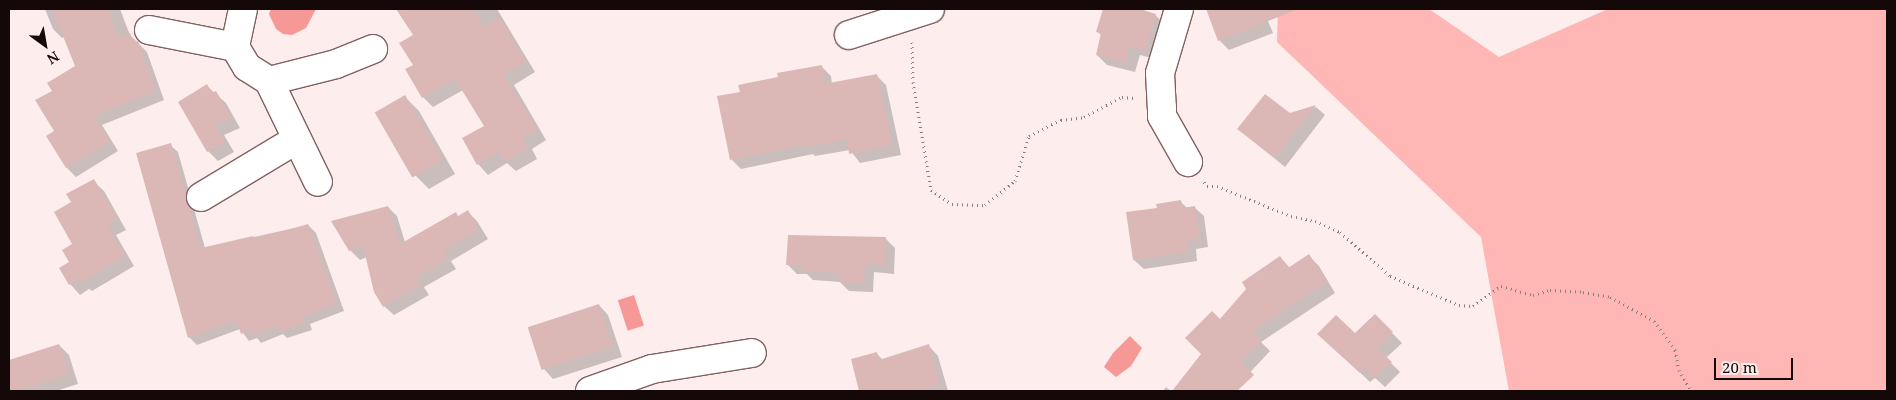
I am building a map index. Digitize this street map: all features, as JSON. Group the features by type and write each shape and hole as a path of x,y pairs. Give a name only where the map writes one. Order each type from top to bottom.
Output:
{"street":[{"path":"243,9 235,47 247,67 269,81 318,182"},
{"path":"849,35 930,9"},
{"path":"1179,9 1160,73 1162,116 1188,162"},
{"path":"149,30 235,47"},
{"path":"269,81 336,64 374,48"},
{"path":"201,197 297,139"},
{"path":"590,391 652,369 752,353"}],"path":[{"path":"899,19 912,38 913,82 931,190 952,204 985,205 1015,181 1029,136 1061,120 1084,117 1122,97 1141,98 1162,108"},
{"path":"1188,162 1207,186 1217,186 1291,216 1315,221 1340,232 1390,276 1459,305 1473,306 1501,286 1533,295 1550,290 1583,292 1610,297 1654,321 1675,350 1679,370 1691,391"}],"shaded area":[{"path":"271,9 316,9 306,28 292,35 283,34 276,29 269,14"},
{"path":"1278,9 1429,9 1499,57 1608,9 1887,9 1887,391 1509,391 1481,237 1277,42"},
{"path":"634,295 644,325 628,331 618,300"},
{"path":"1130,336 1142,348 1131,366 1116,377 1104,367 1113,353"}],"building":[{"path":"52,9 107,9 118,37 130,33 134,43 138,41 156,91 94,116 110,142 66,168 46,136 54,131 35,100 52,91 47,83 75,66"},
{"path":"396,9 472,9 484,27 500,18 526,62 504,74 537,130 522,139 528,148 505,162 498,152 477,165 462,138 484,126 455,79 422,98 405,69 413,65 399,43 413,35"},
{"path":"1103,9 1139,9 1156,14 1145,51 1130,46 1126,63 1096,55 1101,33 1096,32"},
{"path":"1206,9 1296,9 1296,10 1218,41"},
{"path":"822,65 824,84 877,74 892,145 849,154 847,139 804,147 804,145 730,160 717,96 740,92 738,85 778,77 777,73"},
{"path":"207,84 212,93 216,91 231,117 215,125 225,142 207,152 178,102"},
{"path":"1265,94 1290,113 1316,105 1275,158 1237,129"},
{"path":"405,95 442,160 412,177 375,112"},
{"path":"171,143 201,248 253,236 254,238 273,234 308,224 337,303 303,317 305,323 279,331 277,326 253,336 251,330 241,334 236,320 188,338 136,153"},
{"path":"94,179 117,219 107,225 125,256 81,282 79,279 69,285 59,268 69,262 62,250 72,244 54,212 71,202 66,194"},
{"path":"1181,200 1182,208 1195,206 1200,237 1187,240 1188,252 1133,260 1126,212 1157,208 1156,204"},
{"path":"388,206 400,244 456,212 458,216 468,210 479,230 443,251 447,259 416,277 420,285 383,307 374,292 363,246 349,251 331,221"},
{"path":"788,235 886,237 885,265 865,264 864,284 839,282 839,273 802,271 803,265 786,265"},
{"path":"1309,254 1327,282 1252,331 1261,341 1241,362 1254,375 1237,391 1172,391 1201,354 1185,338 1212,311 1220,319 1246,289 1242,282 1280,256 1288,268"},
{"path":"599,304 613,347 542,370 528,327"},
{"path":"1375,314 1393,332 1377,348 1392,362 1374,378 1365,369 1360,373 1317,334 1336,315 1355,333"},
{"path":"59,344 69,374 17,391 9,391 9,360"},
{"path":"929,344 940,385 916,391 859,391 851,359 877,352 879,360"}]}
